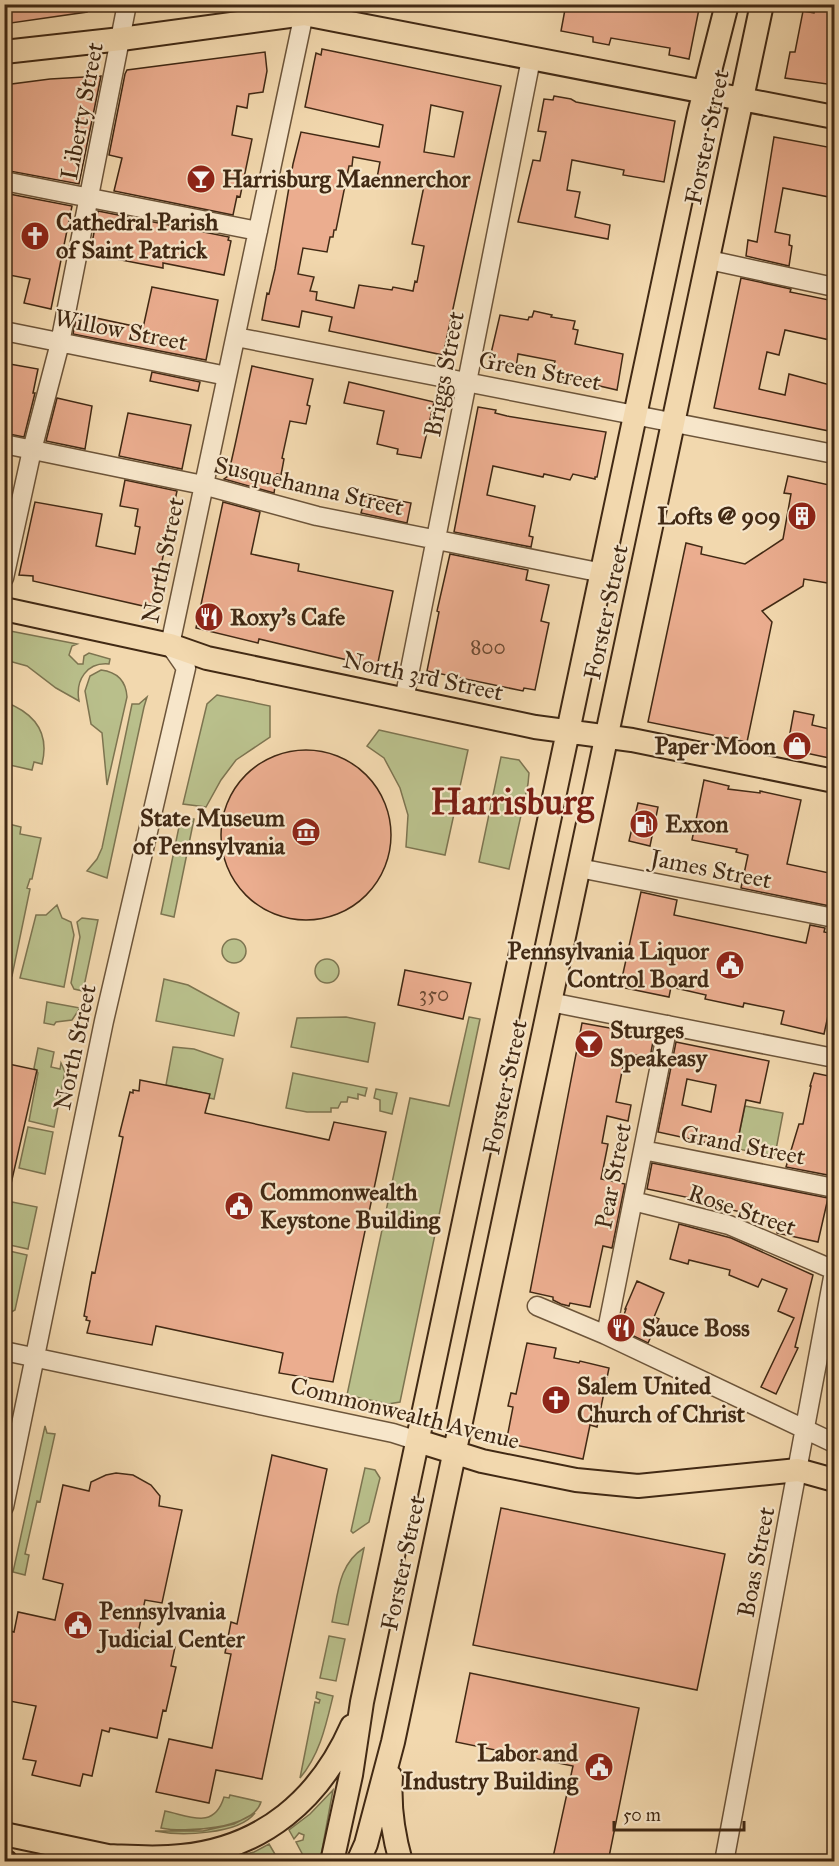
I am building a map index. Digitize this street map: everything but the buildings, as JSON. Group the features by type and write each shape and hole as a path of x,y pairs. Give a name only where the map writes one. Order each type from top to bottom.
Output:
{"main road":[{"name":"Forster Street","path":"333,1862 351,1775 362,1702 705,93 727,4"},
{"name":"Forster Street","path":"358,1862 366,1844 393,1742 762,4"},
{"path":"4,51 121,39 305,9 531,59 834,117"},
{"name":"North 3rd Street","path":"4,609 170,645 207,658 534,727 632,740 834,781"},
{"name":"Commonwealth Avenue","path":"418,1441 482,1461 576,1480 638,1486 798,1470"},
{"path":"798,1470 834,1480"},
{"path":"108,1856 156,1858 210,1852 260,1834 282,1820 302,1802 318,1782 344,1744 362,1702"},
{"path":"393,1742 390,1794 392,1823 401,1862"},
{"path":"4,1834 132,1862"}],"street":[{"name":"Liberty Street","path":"4,578 32,450 60,343 127,4"},
{"name":"North Street","path":"4,1507 104,1021 186,668 170,645 305,9"},
{"name":"Briggs Street","path":"404,700 531,59"},
{"path":"4,181 258,231"},
{"path":"709,260 834,287"},
{"name":"Willow Street","path":"4,331 227,376"},
{"name":"Green Street","path":"236,337 834,454"},
{"name":"Susquehanna Street","path":"4,444 203,485 317,516 603,573"},
{"name":"James Street","path":"579,868 834,918"},
{"path":"550,1002 834,1058"},
{"name":"Pear Street","path":"606,1335 668,1025"},
{"name":"Grand Street","path":"643,1150 834,1188"},
{"name":"Rose Street","path":"633,1201 729,1225 834,1271"},
{"name":"Boas Street","path":"724,1862 834,1271"},
{"path":"537,1306 606,1335 834,1443"},
{"name":"Commonwealth Avenue","path":"4,1351 393,1433 418,1441"}],"green space":[{"path":"5,630 77,644 72,646 69,655 78,664 83,664 84,656 89,653 110,659 109,664 94,666 84,674 79,686 79,701 56,688 27,666 5,660"},
{"path":"101,670 120,678 125,686 127,697 107,785 102,733 91,724 85,691 90,676"},
{"path":"217,695 270,706 270,737 236,760 221,780 206,807 183,804 207,704"},
{"path":"147,697 107,878 87,871 97,859 102,848 132,704 139,704"},
{"path":"5,702 32,718 41,733 44,742 42,764 34,762 32,770 5,764"},
{"path":"379,730 468,750 445,855 406,847 408,815 400,788 384,758 367,746"},
{"path":"501,757 519,760 529,773 509,869 479,862"},
{"path":"181,817 194,819 174,917 161,914"},
{"path":"5,823 21,827 20,834 41,838 32,879 27,888 30,889 12,976 4,975"},
{"path":"57,905 62,918 71,922 74,935 64,987 20,978 36,915 46,915"},
{"path":"82,918 98,920 83,991 74,989 71,983 80,937 77,922"},
{"path":"234,939 243,942 246,951 243,960 234,963 225,960 222,951 225,942"},
{"path":"327,959 336,962 339,971 336,980 327,983 318,980 315,971 318,962"},
{"path":"164,979 188,985 239,1013 234,1036 156,1021"},
{"path":"47,1002 80,1008 72,1020 56,1022 54,1025 44,1023"},
{"path":"346,1017 375,1023 368,1062 291,1047 297,1018"},
{"path":"469,1017 480,1019 400,1402 388,1404 347,1395 410,1098 449,1106"},
{"path":"173,1047 194,1049 223,1059 214,1099 209,1098 209,1094 166,1085"},
{"path":"38,1048 54,1052 51,1067 60,1069 61,1063 65,1072 54,1127 29,1121 38,1073 34,1068"},
{"path":"293,1073 367,1088 365,1096 358,1094 358,1099 348,1097 347,1102 341,1102 338,1108 331,1108 331,1112 307,1112 286,1108"},
{"path":"376,1089 397,1093 392,1114 380,1111 380,1100 374,1098"},
{"path":"745,1106 783,1113 775,1155 736,1149"},
{"path":"28,1127 53,1132 45,1174 19,1168"},
{"path":"12,1202 37,1207 28,1249 5,1244"},
{"path":"5,1250 27,1255 15,1310 6,1315"},
{"path":"45,1426 47,1433 55,1434 40,1502 37,1501 25,1554 29,1555 25,1575 13,1572"},
{"path":"365,1468 375,1470 380,1478 369,1522 353,1533 351,1531"},
{"path":"364,1548 348,1625 332,1622 344,1571 355,1555"},
{"path":"329,1636 345,1639 336,1681 320,1678"},
{"path":"317,1692 333,1696 325,1728 313,1759 300,1778 315,1702 319,1703 320,1700 316,1698"},
{"path":"333,1790 320,1861 306,1861 296,1842 303,1840 304,1835 299,1833 294,1839 289,1830 310,1814"},
{"path":"230,1795 261,1802 255,1811 245,1818 217,1827 185,1830 161,1828 165,1811 192,1817 208,1817 220,1807 224,1797 229,1798"},
{"path":"255,1813 236,1826 222,1830 193,1833 155,1831 203,1831 234,1824"},
{"path":"269,1844 279,1861 220,1861 254,1852"}],"place":[{"name":"Harrisburg Maennerchor","path":"201,179"},
{"name":"Cathedral Parish of Saint Patrick","path":"35,236"},
{"name":"Lofts @ 909","path":"802,516"},
{"name":"Roxy's Cafe","path":"209,617"},
{"name":"Paper Moon","path":"797,746"},
{"name":"Exxon","path":"644,824"},
{"name":"State Museum of Pennsylvania","path":"306,832"},
{"name":"Pennsylvania Liquor Control Board","path":"730,965"},
{"name":"Sturges Speakeasy","path":"589,1044"},
{"name":"Commonwealth Keystone Building","path":"239,1206"},
{"name":"Sauce Boss","path":"621,1328"},
{"name":"Salem United Church of Christ","path":"556,1400"},
{"name":"Pennsylvania Judicial Center","path":"78,1625"},
{"name":"Labor and Industry Building","path":"599,1767"}],"district":[{"name":"Harrisburg","path":"512,802"}]}
